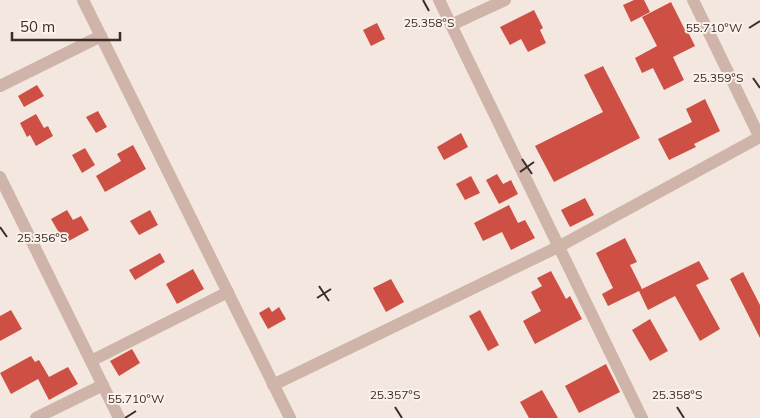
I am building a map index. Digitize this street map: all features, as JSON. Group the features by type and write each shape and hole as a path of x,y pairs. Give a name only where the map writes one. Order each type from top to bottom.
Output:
{"street":[{"path":"83,0 290,418"},
{"path":"439,0 642,418"},
{"path":"451,24 505,0"},
{"path":"273,385 560,246 760,137 693,0"},
{"path":"0,86 101,36"},
{"path":"0,176 119,418"},
{"path":"91,361 228,292"},
{"path":"36,418 103,385"}],"building":[{"path":"634,0 644,0 650,12 631,22 623,5"},
{"path":"671,2 695,46 673,57 684,80 664,90 653,68 642,73 635,58 657,46 642,17"},
{"path":"534,10 543,28 540,30 546,43 528,52 521,39 510,45 500,27"},
{"path":"377,23 385,39 371,46 363,30"},
{"path":"603,66 640,138 554,182 535,146 603,112 584,75"},
{"path":"37,85 44,96 24,107 18,96"},
{"path":"705,99 720,131 694,144 696,147 669,160 658,139 692,122 686,109"},
{"path":"98,111 107,127 96,133 86,117"},
{"path":"36,114 44,128 48,126 53,136 36,146 30,135 27,137 20,123"},
{"path":"461,133 468,147 444,160 437,147"},
{"path":"133,145 146,169 105,192 96,176 121,161 117,154"},
{"path":"85,148 95,165 82,173 72,155"},
{"path":"497,174 503,184 511,180 518,194 499,204 486,180"},
{"path":"471,176 480,193 465,200 456,184"},
{"path":"585,198 594,215 570,227 561,210"},
{"path":"509,205 518,223 525,220 535,238 511,250 502,232 483,241 474,223"},
{"path":"67,210 73,220 81,216 89,230 65,243 51,219"},
{"path":"150,210 158,225 139,235 130,221"},
{"path":"625,238 637,262 630,265 642,289 699,261 709,279 696,285 720,329 700,341 675,296 648,310 639,291 608,306 602,294 613,288 596,253"},
{"path":"160,253 165,262 135,280 129,270"},
{"path":"193,269 204,289 177,304 166,284"},
{"path":"551,271 566,299 570,296 582,319 535,344 523,321 541,311 531,292 542,286 537,278"},
{"path":"743,272 760,305 760,338 730,279"},
{"path":"391,279 404,302 386,312 373,288"},
{"path":"269,307 272,312 279,307 286,319 268,329 259,313"},
{"path":"11,310 22,329 0,341 0,316"},
{"path":"480,310 499,345 488,351 469,316"},
{"path":"650,319 668,351 650,361 632,330"},
{"path":"132,349 140,363 119,376 110,361"},
{"path":"31,356 35,362 39,360 49,377 68,367 78,384 49,400 38,379 11,394 0,373"},
{"path":"606,364 620,392 579,413 565,386"},
{"path":"542,390 558,418 529,418 520,402"}]}
